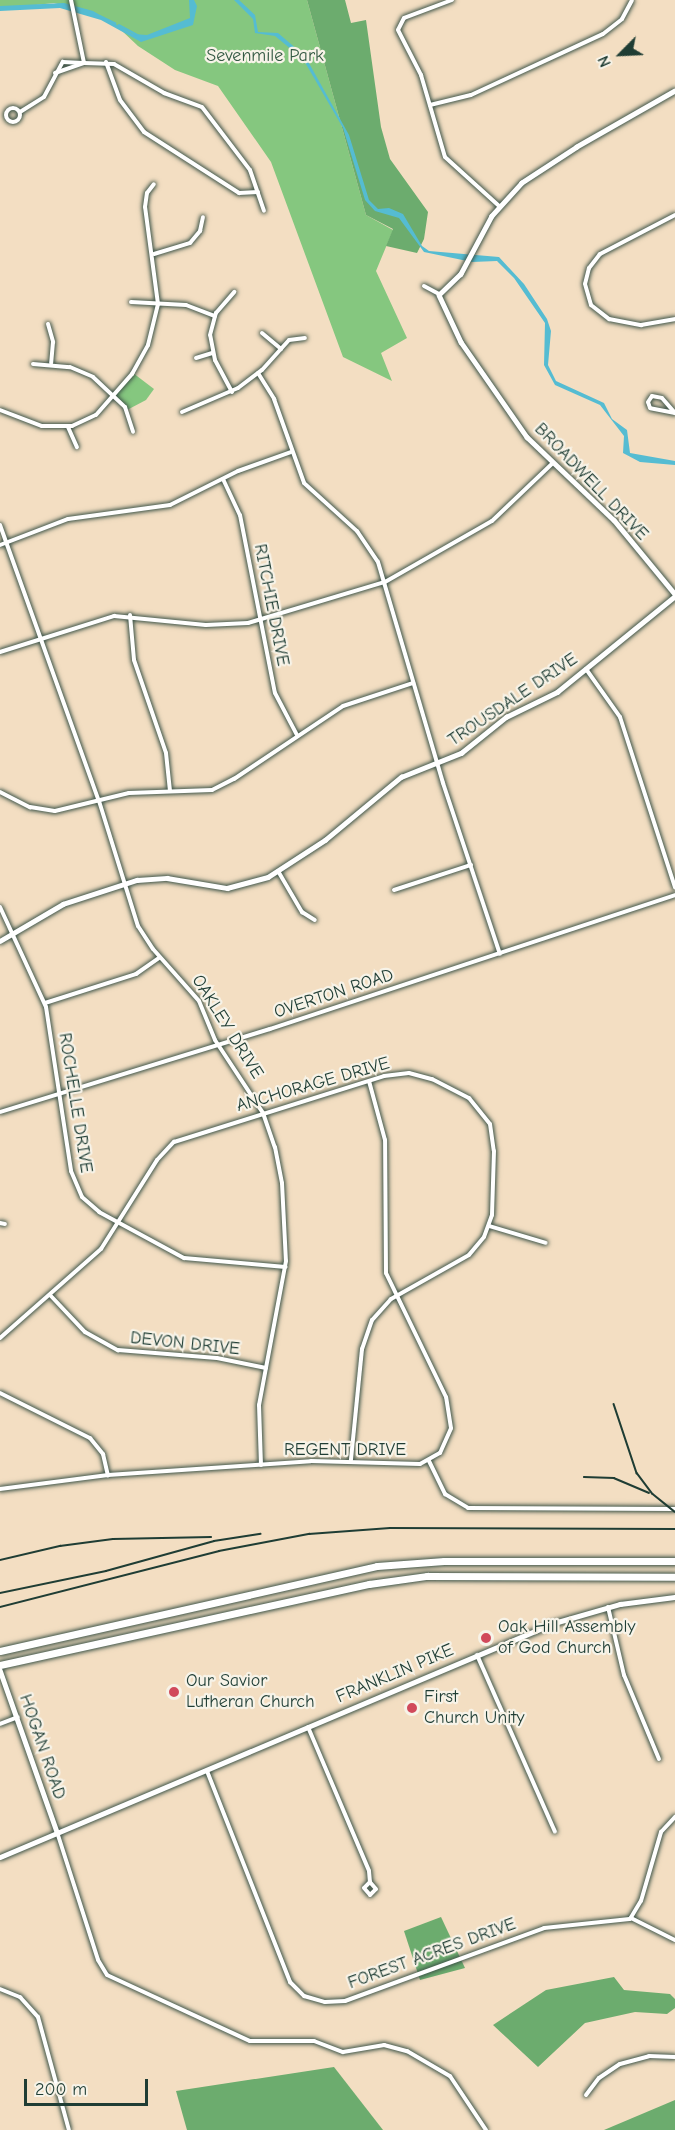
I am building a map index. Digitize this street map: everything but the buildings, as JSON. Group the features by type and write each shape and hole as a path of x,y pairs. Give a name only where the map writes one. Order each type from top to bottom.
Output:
{"highway":[{"path":"0,1651 377,1566 444,1561 675,1561"},
{"path":"0,1665 369,1584 427,1576 675,1577"}],"main road":[{"name":"FRANKLIN PIKE","path":"0,1857 477,1655 608,1606 675,1597"}],"street":[{"path":"71,0 84,63"},
{"path":"452,0 399,21 398,30 419,69 437,138 447,160 499,206"},
{"path":"430,105 471,95 603,34 622,19 632,0"},
{"path":"20,112 44,97 55,73 64,61 106,62 125,68 164,93 204,110 248,167 264,211"},
{"path":"106,62 120,100 144,132 239,193 258,192"},
{"path":"424,286 439,294 458,278 499,206 544,166 675,91"},
{"path":"0,410 42,426 68,427 93,417 114,396 146,351 158,304 154,254 145,207 147,193 154,184"},
{"path":"675,215 600,254 589,268 585,284 591,304 609,320 641,326 675,319"},
{"path":"154,254 190,243 200,231 203,217"},
{"path":"232,392 212,353 210,335 215,316 234,292"},
{"name":"BROADWELL DRIVE","path":"439,294 464,346 527,437 614,520 675,595"},
{"path":"131,302 189,306 215,316"},
{"path":"48,324 53,342 51,363"},
{"path":"262,333 281,349"},
{"path":"182,412 232,392 258,373 292,338 305,338"},
{"path":"196,358 212,353"},
{"path":"33,364 51,363 84,371 114,396 129,413 133,432"},
{"path":"258,373 274,399 291,452 311,492 368,544 385,582 437,762 500,954"},
{"path":"659,397 675,413 654,410 648,400 659,397"},
{"path":"68,427 77,447"},
{"path":"0,545 68,519 170,505 223,479 291,452"},
{"path":"0,652 97,619 130,615 206,625 260,621 385,582 492,521 553,463"},
{"name":"RITCHIE DRIVE","path":"223,479 240,515 277,700 297,735"},
{"name":"OAKLEY DRIVE","path":"0,525 99,801 140,929 160,957 199,1001 219,1044 263,1113 280,1168 286,1267 258,1419 261,1465"},
{"name":"TROUSDALE DRIVE","path":"0,940 70,901 124,883 159,877 232,888 278,871 325,840 397,780 464,752 503,719 552,695 675,595"},
{"path":"130,615 134,660 166,753 170,791"},
{"path":"586,669 620,717 675,887"},
{"path":"0,792 45,810 67,810 129,793 202,791 220,787 297,735 355,700 413,682"},
{"path":"394,890 471,865"},
{"path":"278,871 302,912 315,920"},
{"name":"OVERTON ROAD","path":"0,1112 500,954 675,895"},
{"name":"ROCHELLE DRIVE","path":"0,907 45,1002 75,1186 91,1206 184,1258 286,1267"},
{"path":"45,1002 136,974 160,957"},
{"name":"ANCHORAGE DRIVE","path":"0,1338 96,1255 119,1223 154,1163 170,1145 186,1136 398,1074 418,1075 463,1094 481,1108 490,1124 494,1146 489,1226"},
{"name":"REGENT DRIVE","path":"0,1489 108,1475 261,1465 351,1460 429,1461 449,1440 450,1412 437,1374 395,1297 384,1263 385,1136 369,1081"},
{"path":"351,1460 365,1335 377,1312 395,1297 467,1257 489,1226 546,1243"},
{"name":"DEVON DRIVE","path":"50,1294 85,1332 121,1351 217,1358 266,1368"},
{"path":"0,1393 90,1438 102,1452 108,1475"},
{"path":"429,1461 445,1494 468,1508 675,1509"},
{"path":"608,1606 624,1675 659,1759"},
{"path":"477,1655 555,1832"},
{"name":"HOGAN ROAD","path":"0,1670 57,1833"},
{"path":"0,1724 18,1718"},
{"path":"308,1727 370,1882"},
{"name":"FOREST ACRES DRIVE","path":"207,1771 290,1982 298,1992 312,2000 345,2001 544,1928 617,1923 632,1918"},
{"path":"675,1817 658,1840 641,1901 632,1918 675,1940"},
{"path":"57,1833 98,1960 106,1975 250,2041 310,2041 347,2052 384,2045 407,2051 450,2076 486,2130"},
{"path":"0,1989 20,1997 38,2017 69,2130"},
{"path":"586,2095 599,2078 620,2064 649,2056 675,2057"}],"green space":[{"name":"Sevenmile Park","path":"0,0 307,0 366,215 393,230 376,271 407,338 381,353 392,381 343,357 271,162 218,86 175,70 138,46 120,29 89,12 54,3 0,9"},
{"path":"307,0 345,0 351,23 366,20 381,127 390,159 428,212 424,239 417,253 386,246 393,229 366,215"},
{"path":"133,373 154,389 146,400 127,410 114,396"},
{"path":"441,1917 465,1968 420,1980 404,1931"},
{"path":"614,1977 624,1990 670,1994 675,1999 675,2008 667,2014 635,2012 585,2023 538,2067 493,2025 546,1990"},
{"path":"334,2067 383,2130 187,2130 176,2091"},
{"path":"675,2100 675,2130 604,2130"}],"water":[{"path":"189,0 194,0 197,6 193,25 141,42 101,20 60,8 0,11 0,6 64,3 93,11 133,34 147,35 190,18"},
{"path":"234,0 239,0 255,15 258,32 278,33 305,56 349,135 369,200 378,209 389,208 403,214 422,246 429,251 499,257 524,284 547,319 551,331 548,365 556,381 604,403 612,419 627,430 630,453 675,461 675,465 640,462 623,453 624,436 600,405 555,385 544,365 545,323 514,278 497,261 472,262 424,252 399,218 375,211 365,200 343,128 303,59 275,36 255,33 253,19"}],"waterway":[{"path":"100,16 115,23"},
{"path":"119,25 138,35"}],"railway":[{"path":"614,1404 637,1473 653,1494 675,1512"},
{"path":"584,1477 614,1478 649,1493"},
{"path":"0,1607 219,1551 309,1534 390,1528 675,1529"},
{"path":"0,1593 106,1571 214,1541 260,1534"},
{"path":"0,1560 60,1546 113,1539 211,1537"}],"place":[{"name":"Oak Hill Assembly of God Church","path":"486,1638"},
{"name":"Our Savior Lutheran Church","path":"174,1692"},
{"name":"First Church Unity","path":"412,1708"}]}
